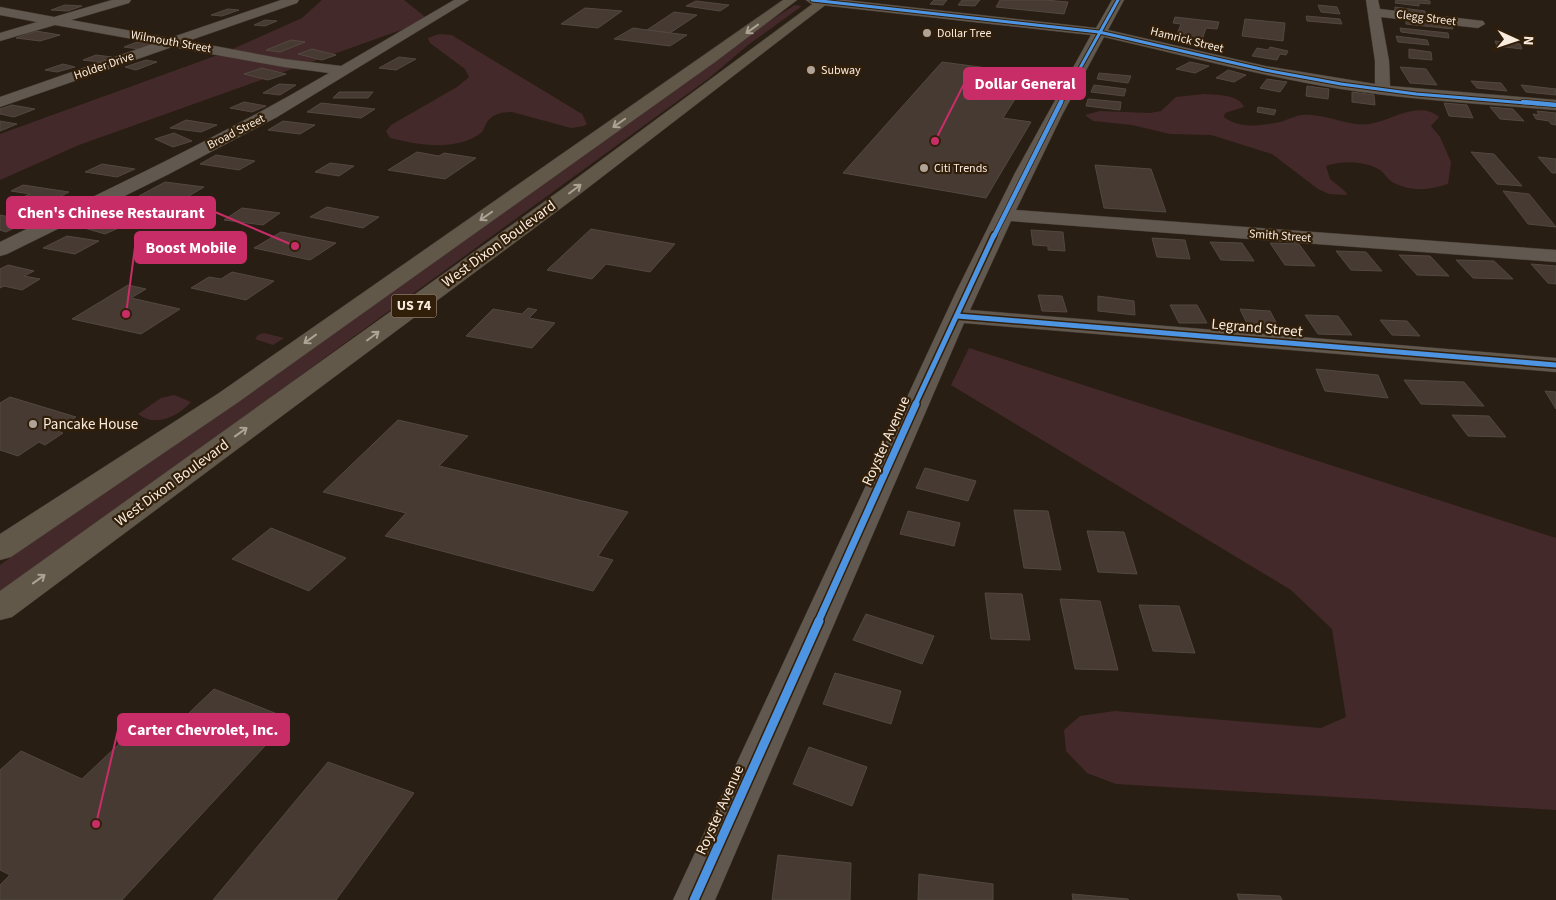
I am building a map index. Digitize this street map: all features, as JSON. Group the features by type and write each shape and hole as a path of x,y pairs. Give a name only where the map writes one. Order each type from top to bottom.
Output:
{"highway":[{"name":"West Dixon Boulevard","path":"0,549 243,387 791,0"},
{"name":"West Dixon Boulevard","path":"0,608 569,193 820,1"}],"street":[{"path":"0,37 125,0"},
{"name":"Holder Drive","path":"0,102 293,0"},
{"name":"Broad Street","path":"0,250 163,170 271,114 463,0"},
{"name":"Royster Avenue","path":"694,900 1004,215 1099,32 1118,0"},
{"name":"Hamrick Street","path":"820,1 1099,32 1264,70 1383,90 1556,105"},
{"path":"1373,6 1382,61 1383,90"},
{"name":"Clegg Street","path":"1373,6 1478,24"},
{"name":"Wilmouth Street","path":"0,11 343,72"},
{"name":"Smith Street","path":"1004,215 1556,256"},
{"name":"Legrand Street","path":"957,316 1556,365"}],"shaded area":[{"path":"322,0 404,0 429,20 79,145 0,180 0,134 226,52 302,18"},
{"path":"795,5 802,6 748,45 708,79 0,594 0,565 771,20"},
{"path":"439,34 452,35 582,114 587,124 571,128 508,112 492,117 482,132 472,138 449,145 413,143 390,138 386,131 391,125 457,87 469,77 465,69 430,43 428,38"},
{"path":"1204,94 1227,96 1237,100 1244,107 1225,113 1224,117 1230,121 1251,126 1280,122 1302,115 1319,116 1353,124 1370,124 1414,111 1423,110 1431,112 1439,117 1431,126 1440,137 1451,162 1448,184 1428,189 1408,188 1392,182 1380,170 1374,167 1353,162 1339,163 1326,166 1330,179 1347,195 1329,194 1318,189 1272,154 1211,135 1170,134 1132,125 1093,121 1085,115 1100,111 1150,113 1161,111 1176,97"},
{"path":"264,333 284,338 273,345 255,339 258,335"},
{"path":"969,348 1556,538 1556,810 1116,784 1087,773 1066,751 1064,730 1080,716 1115,711 1321,728 1346,717 1332,629 1291,590 951,385"},
{"path":"174,395 191,402 173,416 159,420 145,418 138,414 161,398"}],"building":[{"path":"934,0 947,0 943,5 930,4"},
{"path":"962,0 980,0 975,6 958,5"},
{"path":"1000,0 1068,2 1064,14 996,7"},
{"path":"1396,0 1422,0 1430,1 1430,4 1419,3 1419,6 1395,3"},
{"path":"696,1 729,5 720,11 686,6"},
{"path":"65,5 82,6 68,11 51,10"},
{"path":"1318,5 1337,7 1340,14 1321,12"},
{"path":"1395,7 1425,11 1425,15 1395,12"},
{"path":"585,8 622,11 598,28 561,24"},
{"path":"228,9 239,10 222,16 211,15"},
{"path":"674,12 697,15 670,33 647,30"},
{"path":"1306,16 1340,19 1342,24 1307,21"},
{"path":"1175,17 1219,22 1217,29 1206,28 1202,40 1176,37 1181,24 1173,23"},
{"path":"1245,19 1285,23 1283,41 1242,36"},
{"path":"265,20 277,21 265,26 254,25"},
{"path":"1406,20 1451,24 1453,29 1406,24"},
{"path":"633,28 687,35 670,46 614,39"},
{"path":"1400,28 1448,33 1449,38 1401,32"},
{"path":"36,31 60,35 40,41 16,38"},
{"path":"1396,36 1427,40 1429,45 1398,42"},
{"path":"291,40 305,42 280,52 266,50"},
{"path":"1495,41 1520,44 1522,49 1497,46"},
{"path":"137,42 152,44 139,49 124,47"},
{"path":"1270,47 1288,51 1286,55 1280,54 1277,60 1252,56 1257,48 1268,50"},
{"path":"312,49 336,55 322,60 298,54"},
{"path":"1409,49 1431,52 1432,60 1409,58"},
{"path":"96,55 112,57 99,62 83,60"},
{"path":"399,57 416,59 396,70 379,68"},
{"path":"146,60 157,62 136,70 125,67"},
{"path":"942,62 1048,76 1044,82 1027,80 1003,118 1031,122 986,198 843,173"},
{"path":"1190,62 1209,66 1195,73 1176,69"},
{"path":"63,64 75,67 57,72 45,70"},
{"path":"1400,67 1426,69 1437,85 1410,83"},
{"path":"262,68 286,74 268,80 244,74"},
{"path":"1228,70 1246,75 1234,82 1216,78"},
{"path":"1099,73 1131,76 1128,83 1097,79"},
{"path":"1267,79 1287,82 1280,92 1260,88"},
{"path":"1471,81 1501,83 1507,91 1477,88"},
{"path":"279,84 296,85 280,95 263,93"},
{"path":"1094,85 1126,89 1124,96 1091,92"},
{"path":"1521,85 1556,89 1556,95 1526,92"},
{"path":"1307,86 1329,89 1328,99 1306,96"},
{"path":"339,92 373,92 368,98 333,98"},
{"path":"1352,92 1374,95 1375,105 1352,102"},
{"path":"1088,99 1121,102 1120,110 1086,106"},
{"path":"244,102 266,106 252,112 230,108"},
{"path":"321,103 375,109 361,118 307,112"},
{"path":"1444,103 1467,105 1473,118 1449,116"},
{"path":"12,105 35,109 14,117 0,114 0,109"},
{"path":"1258,107 1276,110 1274,115 1257,112"},
{"path":"1490,107 1513,109 1524,121 1500,119"},
{"path":"1537,111 1556,113 1556,125 1551,124 1549,121 1536,119 1533,114 1539,115"},
{"path":"186,120 217,125 201,132 170,128"},
{"path":"0,121 17,124 0,131"},
{"path":"283,121 315,125 300,134 268,130"},
{"path":"174,133 192,141 173,147 155,139"},
{"path":"417,152 439,156 444,153 476,158 445,179 388,170"},
{"path":"1471,152 1494,154 1522,186 1497,184"},
{"path":"216,155 255,161 239,170 200,164"},
{"path":"1538,157 1556,159 1556,173 1552,173"},
{"path":"330,163 354,166 339,176 315,172"},
{"path":"102,164 135,169 117,177 85,172"},
{"path":"1095,165 1151,169 1166,212 1104,208"},
{"path":"165,182 204,187 179,202 139,196"},
{"path":"23,185 69,192 44,205 16,200 30,194 11,191"},
{"path":"1503,191 1529,194 1556,227 1528,224"},
{"path":"327,207 379,217 363,228 310,217"},
{"path":"242,208 280,213 263,225 224,220"},
{"path":"0,215 28,221 6,232 0,230"},
{"path":"106,216 130,223 105,234 81,227"},
{"path":"591,229 675,244 650,272 606,264 592,279 547,270"},
{"path":"1031,230 1063,232 1065,251 1048,250 1048,246 1033,245"},
{"path":"281,232 336,243 310,260 254,248"},
{"path":"67,236 99,241 75,254 43,248"},
{"path":"1152,238 1185,240 1190,259 1157,257"},
{"path":"1210,242 1242,243 1254,261 1221,260"},
{"path":"1270,243 1299,244 1315,266 1285,265"},
{"path":"1336,251 1366,252 1382,271 1351,270"},
{"path":"1399,255 1430,256 1449,276 1417,275"},
{"path":"1456,260 1494,261 1513,279 1473,278"},
{"path":"1531,264 1556,266 1556,284 1548,283"},
{"path":"8,265 34,271 24,276 40,279 22,290 4,286 0,288 0,269"},
{"path":"232,272 274,281 246,300 191,288 209,277 221,279"},
{"path":"128,285 146,289 131,298 180,309 141,334 72,319"},
{"path":"1038,295 1062,296 1067,312 1042,311"},
{"path":"1098,296 1134,301 1135,315 1098,311"},
{"path":"1170,305 1197,305 1207,323 1179,323"},
{"path":"528,308 537,310 529,318 555,323 532,348 466,336 493,309 522,314"},
{"path":"1240,309 1270,311 1280,330 1249,328"},
{"path":"1305,315 1338,316 1352,335 1318,334"},
{"path":"1380,320 1407,321 1420,336 1392,335"},
{"path":"1316,369 1378,375 1388,398 1325,391"},
{"path":"1404,380 1464,382 1484,406 1421,404"},
{"path":"1545,391 1556,392 1556,409"},
{"name":"Pancake House","path":"10,397 76,417 56,430 63,433 45,445 39,442 18,456 0,450 0,403"},
{"path":"1452,415 1489,416 1506,437 1468,436"},
{"path":"398,420 468,436 439,466 628,512 598,556 613,560 593,591 385,536 406,513 323,492"},
{"path":"925,468 976,481 968,501 916,488"},
{"path":"1014,510 1048,511 1061,570 1024,568"},
{"path":"908,511 960,523 954,546 900,534"},
{"path":"271,528 346,558 309,591 232,559"},
{"path":"1087,531 1124,532 1137,574 1098,572"},
{"path":"985,593 1022,594 1030,640 991,639"},
{"path":"1060,599 1100,601 1118,670 1075,669"},
{"path":"1139,605 1179,606 1195,653 1153,651"},
{"path":"866,614 934,636 922,664 853,640"},
{"path":"835,673 901,691 891,724 823,704"},
{"path":"214,689 290,719 122,900 0,900 0,885 10,875 0,870 0,770 21,751 82,779 137,727 163,738"},
{"path":"809,747 867,767 852,806 793,784"},
{"path":"328,762 414,793 336,900 213,900"},
{"path":"778,855 851,863 850,900 772,900"},
{"path":"919,874 993,884 993,900 918,900"},
{"path":"1072,894 1128,899 1129,900 1073,900"},
{"path":"1237,894 1280,896 1282,900 1239,900"}],"cycle path":[{"path":"812,0 1099,32 1265,70 1341,84 1416,94 1556,105"},
{"path":"694,900 995,232 1054,115 1118,0"},
{"path":"957,316 1556,365"}],"place":[{"name":"Dollar Tree","path":"927,33"},
{"name":"Subway","path":"811,70"},
{"name":"Dollar General","path":"935,141"},
{"name":"Citi Trends","path":"924,168"},
{"name":"Chen's Chinese Restaurant","path":"295,246"},
{"name":"Boost Mobile","path":"126,314"},
{"name":"Pancake House","path":"33,424"},
{"name":"Carter Chevrolet, Inc.","path":"96,824"}]}
